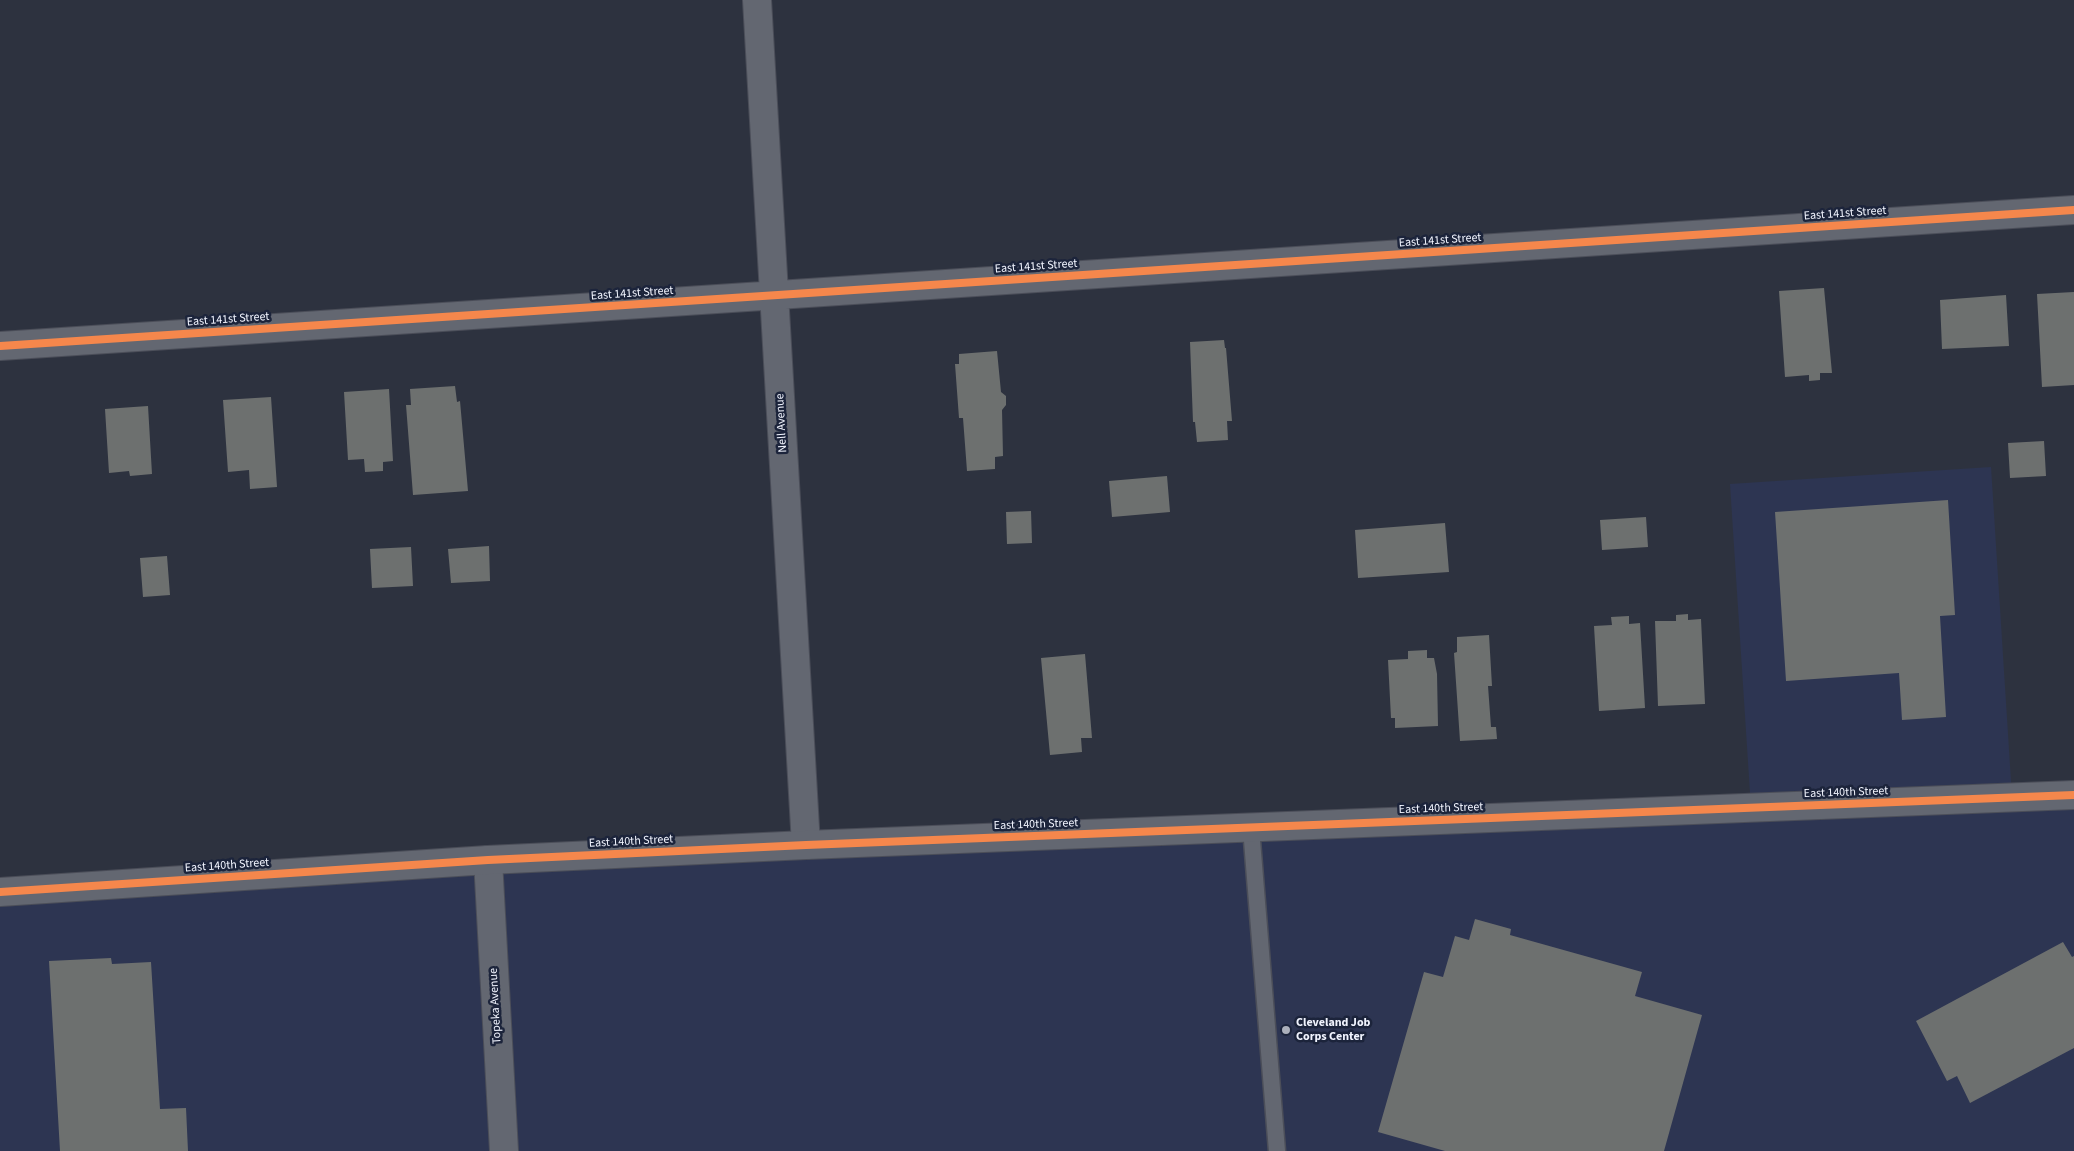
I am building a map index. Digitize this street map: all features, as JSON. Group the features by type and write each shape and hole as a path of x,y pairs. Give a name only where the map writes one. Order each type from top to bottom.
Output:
{"street":[{"name":"Nell Avenue","path":"757,0 806,845"},
{"name":"East 141st Street","path":"0,346 2074,210"},
{"name":"East 140th Street","path":"0,892 488,860 806,845 2074,795"},
{"name":"Topeka Avenue","path":"488,860 504,1151"}],"lane":[{"path":"1251,828 1277,1151"}],"shaded area":[{"name":"Cleveland Job Corps Center","path":"1991,467 2012,797 2074,795 2074,1151 0,1151 0,892 1751,808 1730,484"}],"building":[{"path":"1824,288 1832,373 1820,373 1820,380 1809,381 1809,375 1785,377 1779,291"},
{"path":"2074,292 2074,385 2042,387 2037,294"},
{"path":"2006,295 2009,346 1942,349 1940,300"},
{"path":"1224,340 1232,421 1227,421 1228,440 1197,442 1195,422 1193,422 1190,342"},
{"path":"997,351 1001,392 1006,396 1006,405 1002,410 1003,456 995,457 995,469 967,471 963,418 959,418 955,364 959,364 959,354"},
{"path":"455,386 457,402 460,401 468,491 413,495 406,405 411,405 410,389"},
{"path":"389,389 393,461 383,462 383,471 365,472 364,459 348,460 344,392"},
{"path":"271,397 277,487 250,489 249,470 228,472 223,400"},
{"path":"148,406 152,474 130,476 129,471 109,473 105,409"},
{"path":"2044,441 2046,476 2010,478 2008,443"},
{"path":"1167,476 1170,512 1112,517 1109,481"},
{"path":"1948,500 1955,615 1940,616 1946,717 1902,720 1899,673 1786,681 1775,512"},
{"path":"1031,511 1032,543 1007,544 1006,512"},
{"path":"1646,517 1648,547 1602,550 1600,520"},
{"path":"1445,523 1449,572 1358,578 1355,530"},
{"path":"489,546 490,581 451,583 448,549"},
{"path":"411,547 413,586 372,588 370,549"},
{"path":"167,556 170,595 143,597 140,558"},
{"path":"1688,614 1688,620 1701,619 1705,704 1658,706 1655,621 1676,621 1676,615"},
{"path":"1629,616 1629,624 1640,623 1645,708 1599,711 1594,626 1612,625 1611,617"},
{"path":"1489,635 1492,686 1488,686 1491,727 1496,727 1497,739 1460,741 1454,653 1457,652 1457,637"},
{"path":"1427,650 1427,658 1434,658 1437,674 1438,726 1395,728 1395,718 1391,718 1388,660 1408,659 1408,651"},
{"path":"1085,654 1092,738 1081,738 1082,752 1050,755 1041,658"},
{"path":"1475,919 1511,929 1510,935 1642,972 1635,996 1702,1015 1664,1151 1445,1151 1378,1132 1424,972 1443,977 1455,936 1469,940"},
{"path":"2063,942 2072,957 2074,956 2074,1048 1970,1103 1957,1076 1947,1081 1916,1021"},
{"path":"111,958 112,964 151,962 160,1109 186,1108 188,1151 60,1151 49,961"}],"cycle path":[{"path":"0,346 2074,210"},
{"path":"0,892 488,860 806,845 2074,795"}],"place":[{"name":"Cleveland Job Corps Center","path":"1286,1030"}]}
